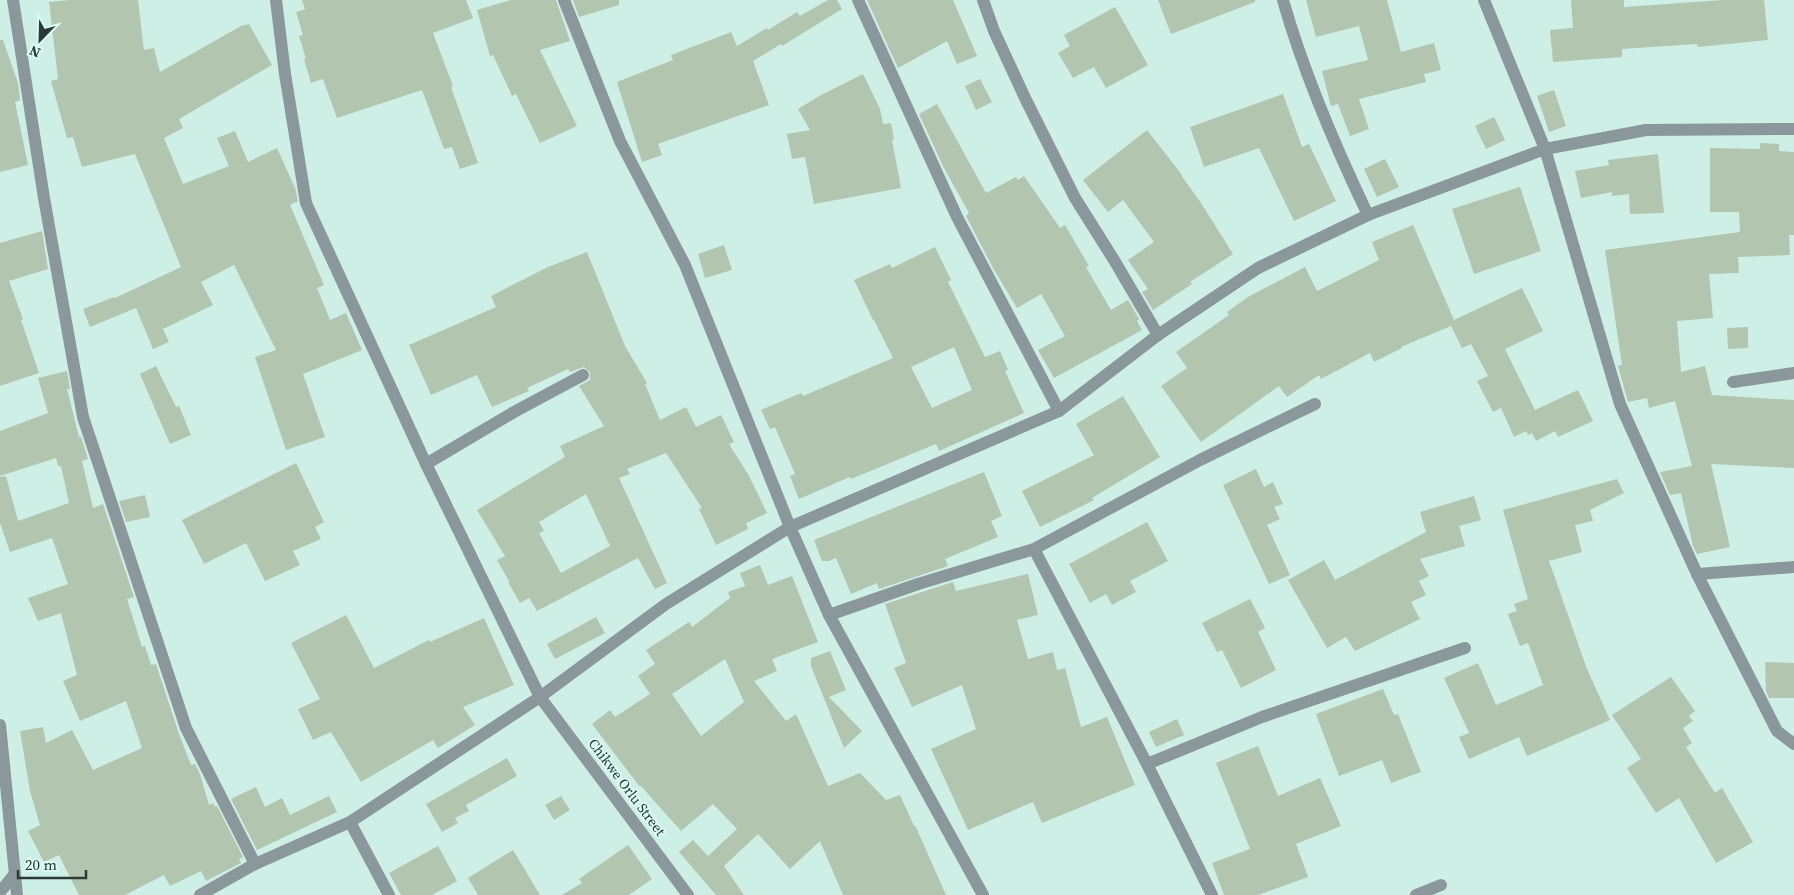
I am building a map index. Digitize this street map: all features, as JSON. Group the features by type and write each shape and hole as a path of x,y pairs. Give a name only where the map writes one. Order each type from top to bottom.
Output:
{"street":[{"path":"13,0 44,198 83,416 186,728 255,864"},
{"name":"Chikwe Orlu Street","path":"276,0 285,74 306,203 426,464 540,697 688,895"},
{"path":"564,0 620,141 685,265 790,527 829,615 983,895"},
{"path":"858,0 957,217 1059,411"},
{"path":"983,0 994,31 1018,83 1075,198 1158,335"},
{"path":"1283,0 1289,22 1335,146 1368,215"},
{"path":"1484,0 1545,149 1620,404 1697,574 1777,731 1794,744"},
{"path":"200,895 255,864 350,822 540,697 666,604 790,527 1059,411 1158,335 1258,268 1368,215 1545,149 1646,130 1794,129"},
{"path":"1733,382 1794,372"},
{"path":"426,464 514,412 583,375"},
{"path":"829,615 918,584 1034,549 1200,460 1315,404"},
{"path":"1034,549 1147,764 1212,895"},
{"path":"1697,574 1794,567"},
{"path":"1147,764 1262,717 1465,648"},
{"path":"0,725 16,895"},
{"path":"350,822 389,895"},
{"path":"0,892 14,874"},
{"path":"1416,895 1441,885"}],"building":[{"path":"70,0 138,0 144,50 154,48 160,72 241,26 249,24 272,65 179,119 183,128 164,138 183,184 229,166 217,138 235,131 248,162 277,148 295,188 298,201 290,205 324,285 317,288 330,320 346,313 362,350 303,374 325,437 286,450 255,357 276,350 234,265 201,282 213,305 163,329 169,342 153,349 136,308 90,327 83,309 115,298 181,267 135,154 82,167 73,137 67,138 51,81 58,79 49,2"},
{"path":"302,0 466,0 473,18 433,33 453,86 451,87 478,163 460,169 452,147 444,149 422,90 337,118 323,79 311,83 299,36 303,35 296,12 305,9"},
{"path":"511,0 556,0 570,41 540,50 577,126 540,143 516,94 512,96 493,55 490,56 477,10"},
{"path":"573,0 619,0 619,5 579,17"},
{"path":"828,0 837,0 842,9 782,46 781,44 753,61 769,105 658,144 662,155 642,162 617,82 673,60 671,55 731,32 737,46 797,12 800,16"},
{"path":"867,0 953,0 977,56 957,64 947,41 898,68"},
{"path":"1158,0 1255,0 1255,2 1171,34"},
{"path":"1306,0 1387,0 1401,52 1434,43 1441,70 1424,74 1426,82 1359,99 1369,129 1350,136 1338,104 1331,106 1322,71 1368,60 1359,26 1316,37"},
{"path":"1571,0 1624,0 1624,7 1724,0 1764,0 1768,40 1698,47 1697,44 1622,49 1622,57 1553,62 1550,30 1573,28"},
{"path":"1115,7 1148,65 1106,88 1094,67 1073,78 1058,53 1070,46 1064,35"},
{"path":"0,40 3,40 18,83 20,100 15,102 28,165 0,172"},
{"path":"863,74 880,109 883,124 891,123 894,139 892,140 901,188 814,204 805,157 792,159 787,134 810,130 798,109"},
{"path":"980,79 992,102 976,110 965,86"},
{"path":"1554,90 1566,126 1549,132 1537,96"},
{"path":"1283,94 1302,147 1309,144 1336,201 1294,221 1259,148 1204,167 1190,127"},
{"path":"937,104 986,193 1016,177 1018,180 1024,176 1060,228 1065,225 1089,266 1086,267 1111,310 1128,300 1139,319 1137,321 1142,330 1054,378 1038,350 1065,336 1041,294 1017,308 993,268 966,216 969,213 944,168 919,114"},
{"path":"1494,117 1505,140 1486,149 1475,126"},
{"path":"1147,130 1182,175 1233,254 1190,282 1192,284 1153,310 1142,292 1148,289 1128,260 1154,242 1123,200 1108,212 1083,180"},
{"path":"1760,143 1779,144 1779,151 1794,152 1794,235 1789,235 1790,255 1738,257 1739,273 1709,274 1713,318 1677,321 1681,372 1705,366 1712,395 1794,400 1794,468 1711,464 1730,547 1697,554 1693,546 1681,493 1670,495 1660,472 1692,466 1675,401 1649,408 1647,398 1628,402 1618,366 1622,365 1605,250 1740,232 1739,212 1710,212 1710,148 1760,149"},
{"path":"1658,154 1664,213 1630,214 1629,194 1612,196 1612,192 1581,198 1575,171 1609,165 1608,160"},
{"path":"1385,159 1399,187 1377,197 1364,169"},
{"path":"1520,187 1541,251 1474,274 1452,209"},
{"path":"1413,225 1454,320 1522,288 1543,331 1505,349 1535,410 1578,390 1593,421 1558,437 1555,431 1536,441 1532,433 1528,435 1526,431 1514,437 1501,408 1493,412 1477,381 1488,376 1471,344 1462,348 1451,326 1401,347 1374,362 1370,353 1321,379 1319,375 1287,397 1279,386 1201,442 1161,386 1187,368 1176,352 1229,315 1227,312 1248,297 1305,267 1317,291 1379,260 1372,242"},
{"path":"42,231 48,269 9,281 23,319 21,320 39,373 0,386 0,243"},
{"path":"724,245 732,270 705,278 698,254"},
{"path":"935,247 951,280 948,282 985,357 1000,351 1008,370 1005,371 1024,413 939,451 936,444 799,499 790,476 795,474 775,427 770,429 761,410 801,393 803,396 893,358 854,280 890,264 892,268","holes":["954,347 972,390 932,408 911,367"]},
{"path":"587,252 625,346 647,383 645,384 660,420 686,407 696,427 721,415 734,442 729,444 748,474 767,513 746,523 748,529 716,545 699,509 702,508 666,453 627,469 630,474 619,478 667,583 655,589 638,558 537,611 529,598 520,603 497,560 505,556 477,510 565,457 560,446 604,426 579,386 590,380 590,372 584,367 570,372 568,369 527,388 529,391 492,407 477,375 431,395 409,345 496,307 491,296 548,267","holes":["586,494 610,546 561,573 539,533 544,531 539,522"]},
{"path":"1748,327 1748,348 1728,349 1727,328"},
{"path":"156,366 176,407 179,406 191,435 170,444 140,374"},
{"path":"67,371 70,389 67,389 79,437 81,437 88,459 82,461 93,508 103,504 134,597 127,599 142,647 145,646 151,665 156,664 179,734 191,765 195,764 200,774 209,805 213,803 215,807 217,806 243,857 239,859 241,863 206,881 201,871 170,886 164,875 125,895 79,895 59,855 44,862 28,831 40,825 30,791 20,731 43,727 46,743 72,730 93,770 142,748 126,701 80,721 63,681 77,675 61,613 38,621 28,598 68,584 52,538 10,552 0,523 0,477 6,476 18,521 69,503 61,466 58,466 56,458 0,476 0,431 48,413 38,378"},
{"path":"1123,396 1160,457 1092,498 1094,500 1040,527 1022,491 1094,455 1076,424"},
{"path":"296,463 324,522 315,527 321,539 293,551 300,565 265,581 246,543 204,564 182,520"},
{"path":"1256,469 1264,487 1273,482 1283,504 1274,507 1280,519 1267,525 1290,575 1269,584 1223,485"},
{"path":"984,472 1002,516 991,521 998,537 945,559 948,566 879,589 877,583 851,594 836,558 822,561 814,540"},
{"path":"1617,479 1624,493 1590,510 1593,521 1575,525 1582,552 1549,561 1587,669 1610,720 1527,756 1519,737 1469,759 1459,737 1469,733 1444,678 1478,663 1496,705 1543,685 1528,643 1520,646 1508,614 1517,611 1514,604 1528,599 1503,510"},
{"path":"145,495 150,517 126,522 119,501"},
{"path":"1474,496 1481,520 1459,526 1465,546 1420,559 1429,576 1419,581 1426,595 1411,602 1420,619 1355,651 1346,637 1327,648 1288,580 1324,560 1335,580 1426,532 1420,512"},
{"path":"1147,522 1168,561 1130,581 1136,592 1112,605 1106,594 1090,603 1069,564"},
{"path":"760,565 768,585 792,576 818,642 772,659 777,671 754,681 786,721 796,714 828,786 860,773 886,800 900,795 946,895 843,895 820,841 790,869 758,834 724,866 744,895 716,895 679,852 693,840 708,856 737,829 713,804 681,831 640,787 592,724 610,710 615,717 650,694 638,676 655,664 646,650 689,622 692,627 730,598 728,592 745,586 740,573","holes":["725,659 744,702 701,736 672,694"]},
{"path":"1028,574 1038,615 1017,620 1028,659 1053,652 1057,670 1065,668 1081,727 1107,717 1135,785 1042,823 1033,802 968,830 931,749 976,729 962,685 912,707 894,668 906,663 885,604 953,582 956,591"},
{"path":"1250,599 1265,628 1258,632 1276,670 1241,688 1222,650 1217,652 1202,623"},
{"path":"346,615 374,668 429,640 430,642 484,618 514,685 463,707 475,725 438,748 433,740 361,782 331,732 313,740 298,709 320,699 291,643"},
{"path":"596,617 605,633 555,659 547,644"},
{"path":"830,651 846,690 829,697 862,731 844,748 811,666 811,658"},
{"path":"1765,662 1794,663 1794,698 1769,698 1766,691"},
{"path":"1671,677 1695,711 1689,716 1693,721 1683,728 1692,743 1686,747 1715,793 1722,788 1753,842 1716,863 1679,798 1656,813 1627,768 1641,759 1612,715"},
{"path":"1383,689 1394,715 1398,714 1421,772 1391,783 1382,760 1339,776 1316,714"},
{"path":"1177,719 1184,735 1156,747 1149,732"},
{"path":"1258,746 1278,796 1320,778 1341,826 1296,844 1308,877 1258,895 1224,895 1212,863 1250,849 1216,763"},
{"path":"507,758 517,776 466,805 469,811 455,818 458,823 442,832 426,804"},
{"path":"256,787 265,807 282,798 290,815 329,796 337,812 257,850 231,799"},
{"path":"561,796 570,810 554,820 545,805"},
{"path":"628,845 652,879 629,895 562,895 582,883 579,879"},
{"path":"438,846 457,881 432,895 401,895 389,873"},
{"path":"513,850 540,895 478,895 468,878"}]}
